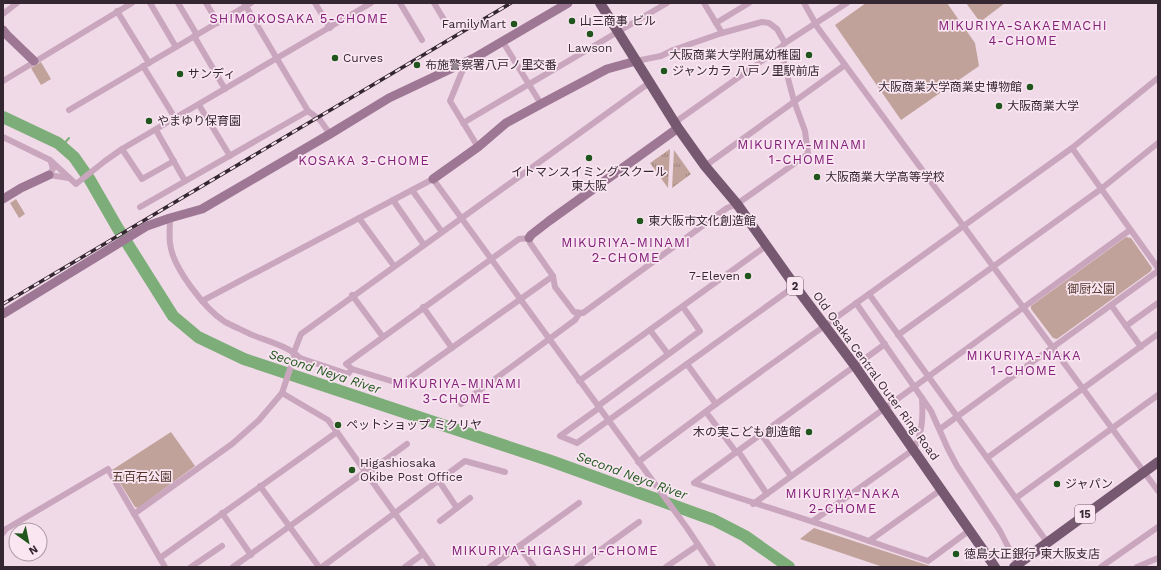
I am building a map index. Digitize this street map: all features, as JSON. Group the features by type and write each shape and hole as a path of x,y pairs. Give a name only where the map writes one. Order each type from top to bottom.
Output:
{"main road":[{"name":"Old Osaka Central Outer Ring Road","path":"600,3 676,126 705,166 737,204 795,286 855,366 995,567"},
{"name":"15","path":"1015,566 1158,462"}],"street":[{"path":"3,14 17,3"},
{"path":"3,81 132,3"},
{"path":"150,3 176,47"},
{"path":"178,3 225,89"},
{"path":"206,3 218,22"},
{"path":"315,3 330,28"},
{"path":"3,136 50,160 76,184 122,149 371,3"},
{"path":"400,3 422,40"},
{"path":"434,3 446,23"},
{"path":"3,314 147,226 202,209 389,98 466,62 503,42 568,3"},
{"path":"463,123 667,3"},
{"path":"704,3 722,33"},
{"path":"716,23 750,3"},
{"path":"804,3 815,23 845,65 1158,491"},
{"path":"553,276 401,384 352,369 346,364 519,239 529,238 785,43 847,3"},
{"path":"69,110 196,36 247,4 308,111 320,120 330,134"},
{"path":"117,12 175,118"},
{"path":"202,301 433,179 478,147 506,123 607,69 661,56 673,50 722,33 762,22 769,23 777,29 785,43"},
{"path":"3,30 34,61"},
{"path":"503,42 541,104"},
{"path":"461,404 575,320 579,314 727,208 737,204 808,154 805,131 794,101 780,48"},
{"path":"466,62 450,101 478,147"},
{"path":"705,166 845,65"},
{"path":"638,462 963,225 1072,148 1158,78"},
{"path":"134,514 232,444 259,420 282,393 301,334 352,295 462,218 649,82"},
{"path":"199,105 230,156"},
{"path":"140,207 308,111"},
{"path":"156,130 186,181"},
{"path":"898,335 1101,189 1158,144"},
{"path":"940,429 1111,305 1158,269 1072,148"},
{"path":"122,149 142,179 174,161"},
{"path":"49,176 53,169 50,160"},
{"path":"3,199 21,188 49,176 60,176 70,179"},
{"path":"433,179 687,528 713,567"},
{"path":"412,190 442,232"},
{"path":"393,200 424,245"},
{"path":"170,218 170,244 178,268 210,310 225,322 294,352 300,358 348,374 352,369"},
{"path":"359,218 394,266"},
{"path":"754,504 1130,230"},
{"path":"529,238 530,243 553,276 555,287 574,312 579,314"},
{"path":"580,381 766,246"},
{"path":"683,307 700,331 560,436 576,443 795,286"},
{"path":"869,294 1047,542"},
{"path":"352,295 383,337"},
{"path":"856,303 915,386 940,429 948,450 957,466 1000,531 1015,566"},
{"path":"1126,326 1158,303"},
{"path":"1111,305 1141,347"},
{"path":"423,307 452,348"},
{"path":"650,330 668,354"},
{"path":"988,458 1158,334"},
{"path":"885,344 694,483 754,504 813,521 928,561 970,530"},
{"path":"687,364 716,404"},
{"path":"282,393 328,420 433,567"},
{"path":"1016,498 1158,395"},
{"path":"813,521 913,450 917,443 921,429 923,417 922,398"},
{"path":"706,412 767,494"},
{"path":"160,558 336,432"},
{"path":"761,434 791,476"},
{"path":"234,567 408,444"},
{"path":"260,486 320,567 465,461 505,472"},
{"path":"3,534 6,529 108,469 165,567"},
{"path":"439,481 457,508"},
{"path":"869,541 942,489"},
{"path":"440,521 470,498"},
{"path":"490,567 579,503"},
{"path":"222,513 251,555"},
{"path":"577,567 639,522"},
{"path":"1101,567 1158,526"},
{"path":"666,567 698,545"},
{"path":"191,567 222,546"},
{"path":"519,546 534,567"},
{"path":"405,567 423,554"},
{"path":"1137,567 1158,558"},
{"path":"330,561 334,567"}],"green space":[{"path":"866,3 947,3 975,43 979,66 901,120 835,25"},
{"path":"966,3 1005,3 980,22"},
{"path":"41,62 51,79 41,85 31,68"},
{"path":"670,149 668,188 650,163"},
{"path":"674,150 691,174 672,188"},
{"path":"16,199 25,214 19,218 10,203"},
{"name":"御厨公園","path":"1126,237 1131,238 1152,268 1151,271 1057,339 1053,338 1031,309 1031,306"},
{"name":"五百石公園","path":"171,432 195,466 138,508 135,507 112,470"},
{"path":"814,528 933,567 883,567 800,539"}],"waterway":[{"name":"Second Neya River","path":"3,117 58,143 74,157 90,180 117,227 173,316 198,337 244,359 551,461 714,520 745,536 789,567"},
{"path":"62,146 69,138"}],"railway":[{"path":"3,304 511,3"}],"place":[{"name":"山三商事 ビル","path":"572,21"},
{"name":"FamilyMart","path":"514,24"},
{"name":"Lawson","path":"590,34"},
{"name":"大阪商業大学附属幼稚園","path":"809,55"},
{"name":"Curves","path":"335,58"},
{"name":"布施警察署八戸ノ里交番","path":"417,65"},
{"name":"ジャンカラ 八戸ノ里駅前店","path":"664,71"},
{"name":"サンディ","path":"180,74"},
{"name":"大阪商業大学商業史博物館","path":"1030,87"},
{"name":"大阪商業大学","path":"999,106"},
{"name":"やまゆり保育園","path":"149,121"},
{"name":"イトマンスイミングスクール 東大阪","path":"589,158"},
{"name":"大阪商業大学高等学校","path":"817,177"},
{"name":"東大阪市文化創造館","path":"640,221"},
{"name":"7-Eleven","path":"748,276"},
{"name":"ペットショップ ミクリヤ","path":"338,425"},
{"name":"木の実こども創造館","path":"809,432"},
{"name":"Higashiosaka Okibe Post Office","path":"352,470"},
{"name":"ジャパン","path":"1057,484"},
{"name":"徳島大正銀行 東大阪支店","path":"956,554"}],"district":[{"name":"SHIMOKOSAKA 5-CHOME","path":"299,18"},
{"name":"MIKURIYA-SAKAEMACHI 4-CHOME","path":"1023,32"},
{"name":"MIKURIYA-MINAMI 1-CHOME","path":"802,152"},
{"name":"KOSAKA 3-CHOME","path":"364,160"},
{"name":"MIKURIYA-MINAMI 2-CHOME","path":"626,250"},
{"name":"MIKURIYA-NAKA 1-CHOME","path":"1024,362"},
{"name":"MIKURIYA-MINAMI 3-CHOME","path":"457,390"},
{"name":"MIKURIYA-NAKA 2-CHOME","path":"843,500"},
{"name":"MIKURIYA-HIGASHI 1-CHOME","path":"555,550"}]}
